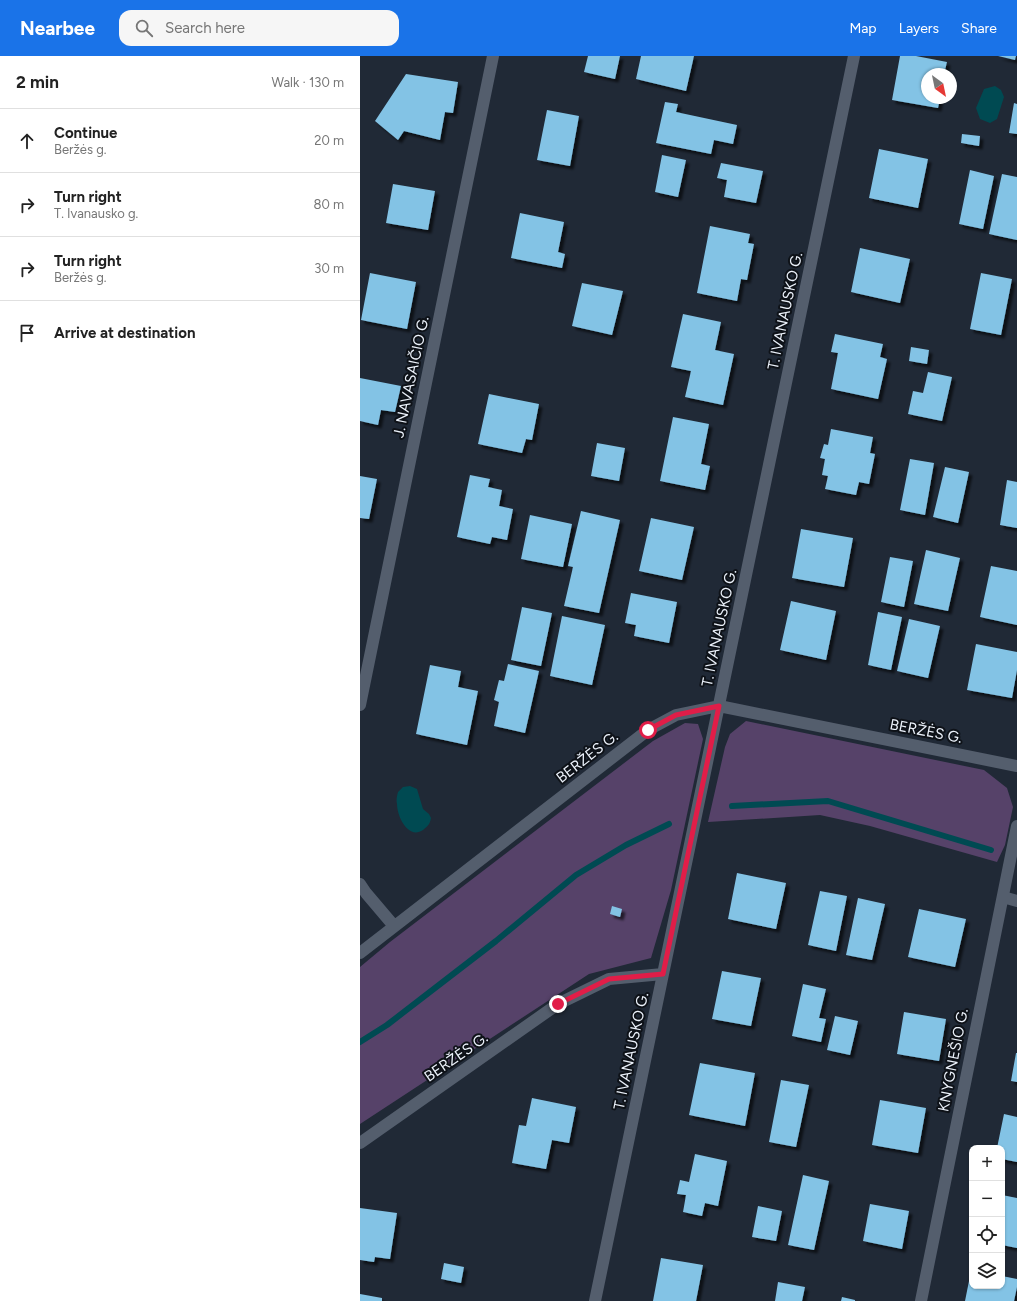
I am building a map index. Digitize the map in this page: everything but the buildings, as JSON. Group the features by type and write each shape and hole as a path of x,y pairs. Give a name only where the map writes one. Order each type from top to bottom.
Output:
{"street":[{"name":"J. NAVASAIČIO G.","path":"360,704 492,56"},
{"name":"T. IVANAUSKO G.","path":"595,1301 854,56"},
{"name":"BERŽĖS G.","path":"360,953 648,730 676,715 719,706 1017,766"},
{"name":"KNYGNEŠIO G.","path":"921,1301 1017,826"},
{"path":"360,884 394,926"},
{"path":"1003,897 1017,901"},
{"name":"BERŽĖS G.","path":"360,1143 558,1004 609,979 663,974"}],"shaded area":[{"path":"995,86 1001,90 1004,97 997,119 990,123 980,119 976,108 984,89"},
{"path":"746,721 984,770 1007,788 1013,807 1005,845 997,862 870,826 820,815 708,822 725,747 730,734"},
{"path":"685,723 698,724 703,739 671,890 651,958 589,974 360,1124 360,967 390,942 653,741"},
{"path":"410,786 417,789 423,809 431,818 427,826 418,832 413,832 408,829 404,825 399,815 397,800 398,792 403,787"}],"waterway":[{"path":"732,806 828,801 991,850"},
{"path":"360,1042 387,1025 496,941 576,875 626,845 669,824"}],"route":[{"path":"558,1004 609,979 663,974 719,706 676,715 648,730"}]}
